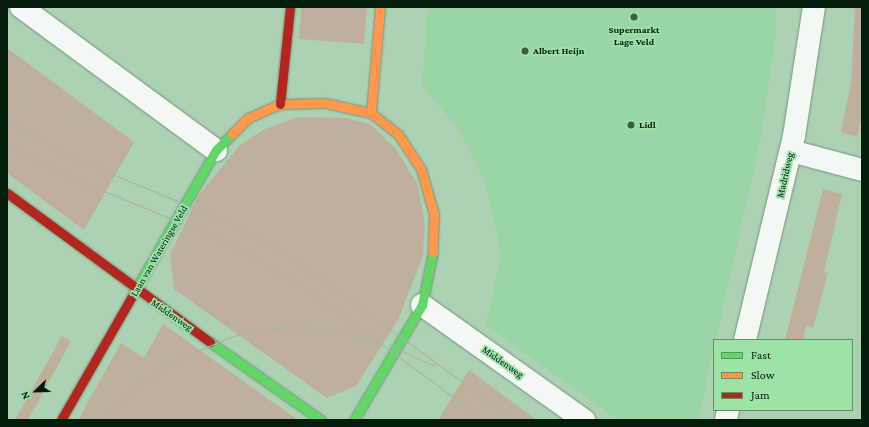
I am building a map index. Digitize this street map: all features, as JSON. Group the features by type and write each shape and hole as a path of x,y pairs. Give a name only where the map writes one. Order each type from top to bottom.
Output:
{"street":[{"path":"21,7 216,150"},
{"path":"280,104 290,7"},
{"path":"371,113 380,7"},
{"name":"Madridweg","path":"745,339 791,151 814,7"},
{"name":"Laan van Wateringse Veld","path":"61,420 216,150 248,118 280,104 325,103 371,113 398,134 421,169 434,214 433,260 422,305 354,420"},
{"path":"791,151 862,170"},
{"name":"Middenweg","path":"7,192 137,290 321,420"},
{"name":"Middenweg","path":"422,305 584,420"}],"shaded area":[{"path":"301,7 367,7 364,44 299,39"},
{"path":"428,7 775,7 776,35 760,142 716,339 713,339 713,353 698,420 618,420 486,325 501,255 487,188 461,133 422,85"},
{"path":"855,7 862,7 862,115 857,137 841,132 851,82"},
{"path":"7,48 134,142 84,230 7,173"},
{"path":"298,117 347,118 370,124 397,150 418,185 425,225 423,256 398,320 356,386 327,398 174,289 170,255 198,196 240,145 265,129"},
{"path":"823,189 842,194 824,272 828,273 813,328 806,326 803,339 785,339"},
{"path":"163,324 298,420 78,420 121,343 144,358"},
{"path":"62,336 71,341 28,420 15,420"},
{"path":"469,370 537,420 438,420"}],"tram line":[{"path":"7,121 71,157 228,222 278,248 515,420"},
{"path":"7,143 62,174 216,237 295,281 485,420"},
{"path":"106,420 135,390 158,371 187,355 236,335 275,328 298,327 331,330 372,339"},
{"path":"389,345 434,366"}],"traffic: fast":[{"path":"132,296 216,150 232,134"},
{"path":"354,420 422,305 433,252"},
{"path":"210,342 321,420"}],"traffic: slow":[{"path":"371,113 380,7"},
{"path":"232,134 248,118 280,104 325,103 371,113 398,134 421,169 434,214 433,252"}],"traffic: jam":[{"path":"280,104 290,7"},
{"path":"7,193 210,342"},
{"path":"61,420 132,296"}],"place":[{"name":"Supermarkt Lage Veld","path":"634,17"},
{"name":"Albert Heijn","path":"525,51"},
{"name":"Lidl","path":"631,125"}]}
